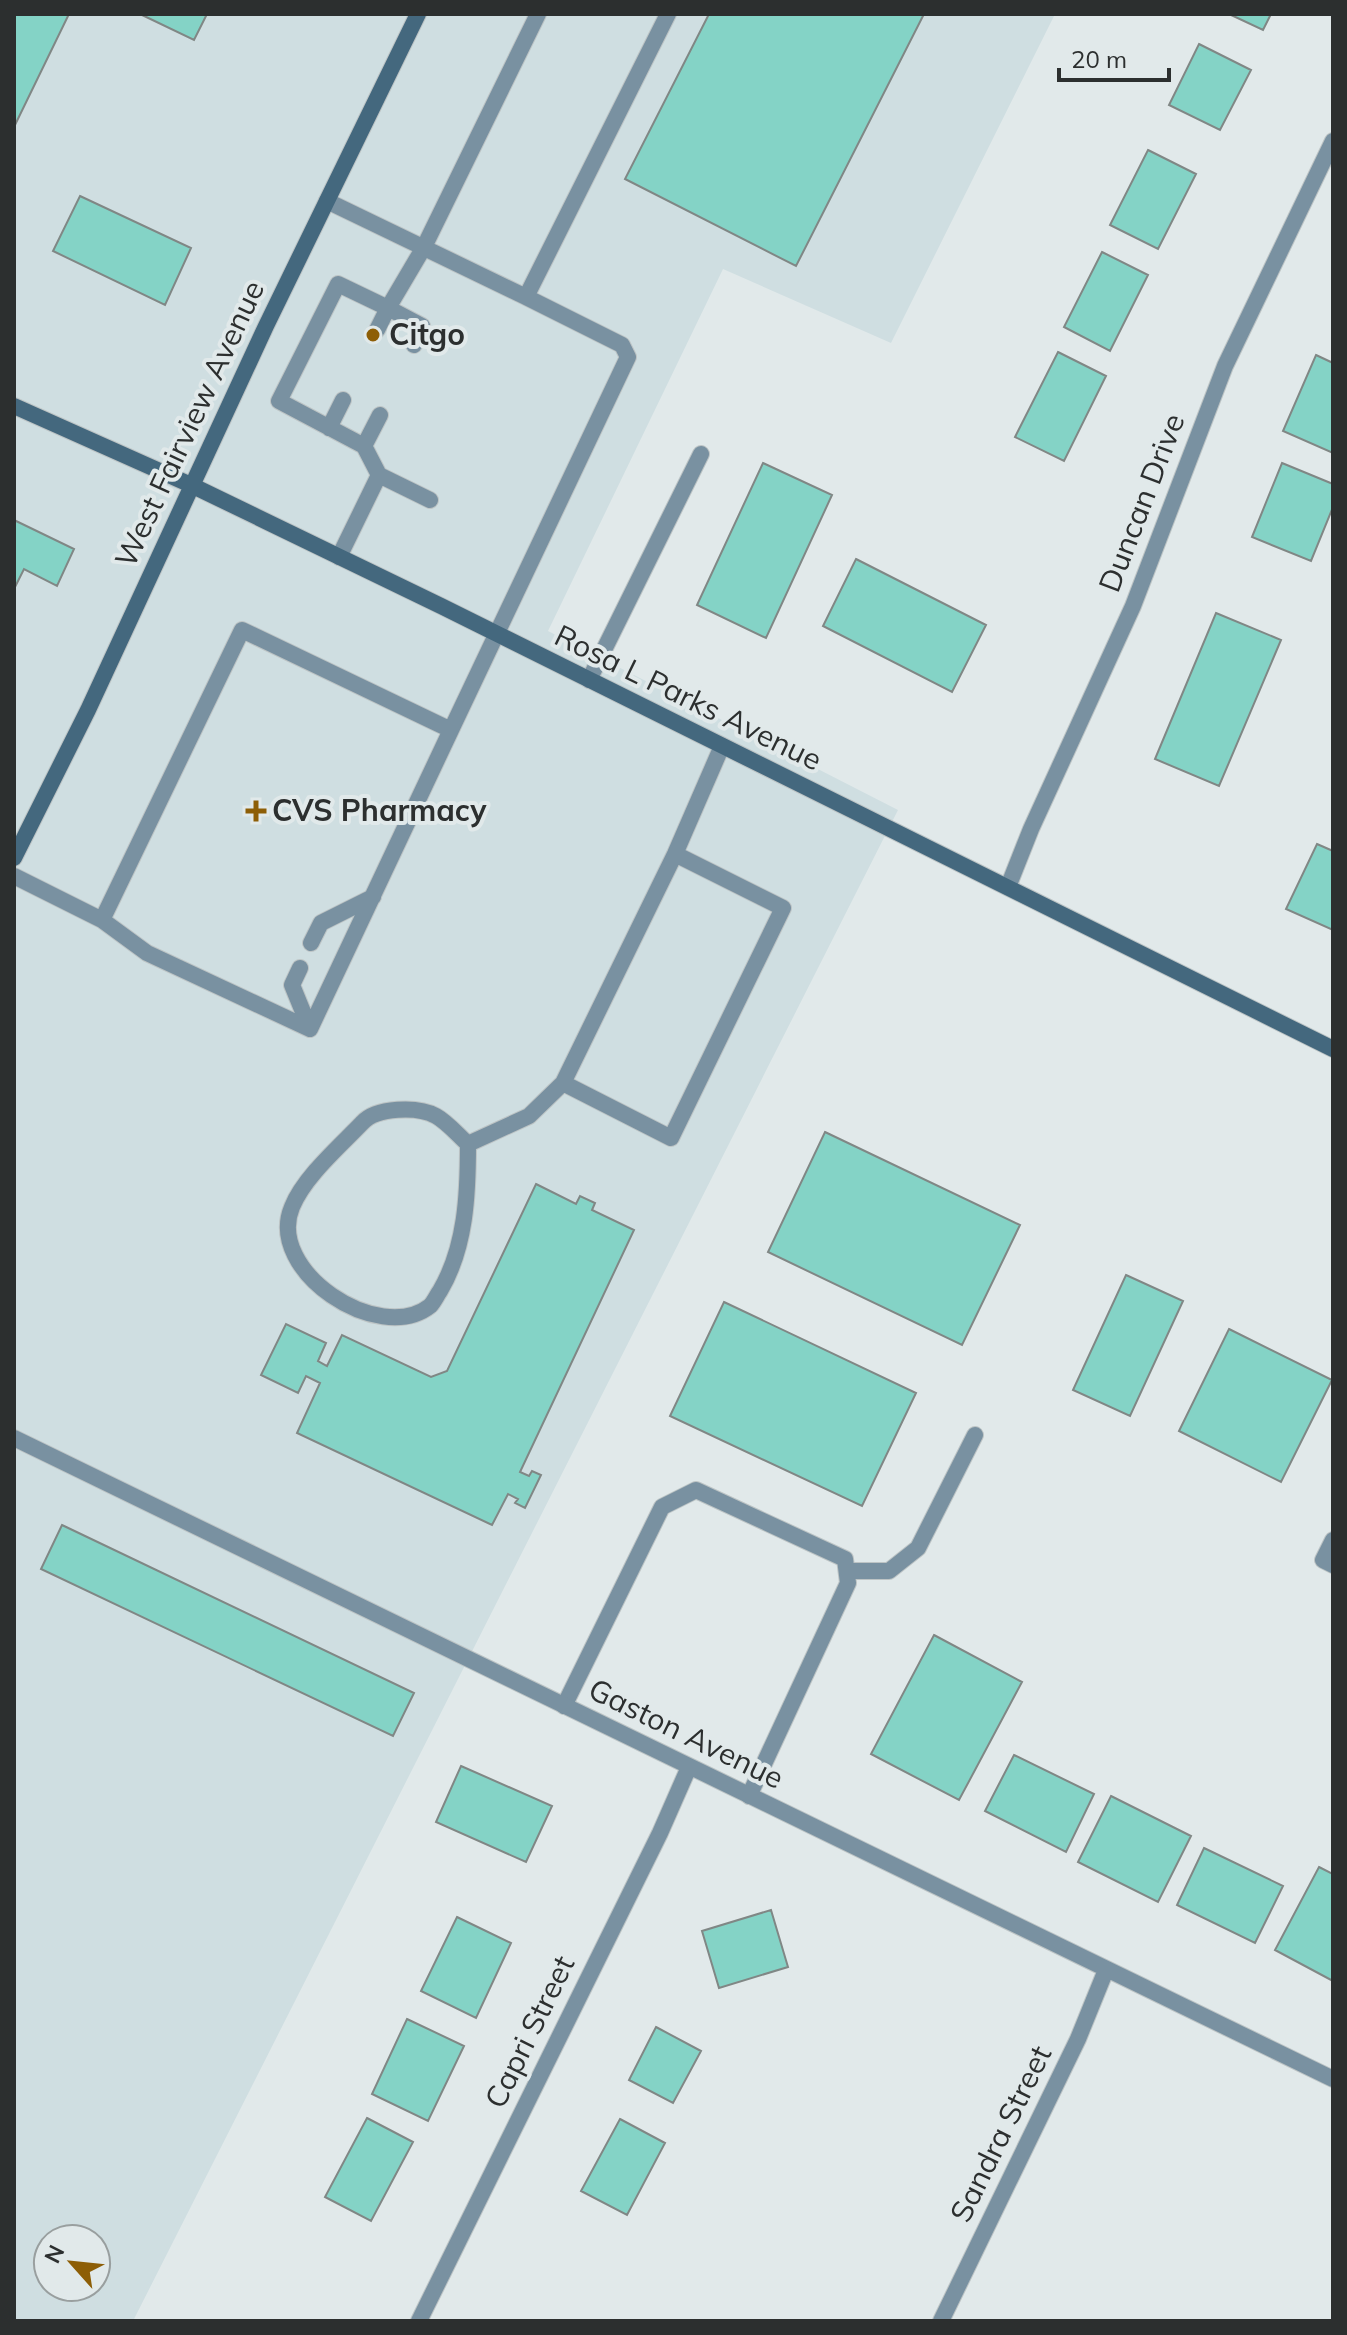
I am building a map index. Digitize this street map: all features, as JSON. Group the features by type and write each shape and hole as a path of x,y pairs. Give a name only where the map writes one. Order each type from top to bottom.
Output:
{"street":[{"name":"West Fairview Avenue","path":"14,858 88,710 191,485 418,14"},
{"path":"377,330 424,247 538,14"},
{"path":"526,297 668,14"},
{"name":"Duncan Drive","path":"1008,887 1031,829 1133,606 1225,366 1333,141"},
{"path":"310,1029 628,357 622,345 327,201"},
{"path":"414,345 422,326 338,284 279,401 364,446 379,475 430,500"},
{"path":"329,428 343,400"},
{"name":"Rosa L Parks Avenue","path":"14,406 191,485 495,633 1333,1049"},
{"path":"364,446 380,415"},
{"path":"589,680 701,454"},
{"path":"339,557 379,475"},
{"path":"102,920 242,630 451,730"},
{"path":"468,1144 529,1116 563,1083 675,854 722,746"},
{"path":"563,1083 671,1138 783,908 675,854"},
{"path":"14,876 102,920 147,953 310,1029"},
{"path":"311,943 321,923 373,897"},
{"path":"300,968 292,985 310,1029"},
{"path":"398,1108 435,1115 468,1144 468,1197 452,1270 431,1305 400,1319 356,1310 306,1275 288,1243 291,1208 313,1174 367,1117 398,1108"},
{"path":"847,1571 889,1571 918,1548 975,1435"},
{"name":"Gaston Avenue","path":"14,1438 1333,2079"},
{"path":"564,1706 662,1507 696,1490 845,1559 848,1583 749,1796"},
{"path":"1333,1540 1323,1560 1333,1565"},
{"name":"Capri Street","path":"419,2321 653,1847 689,1767"},
{"name":"Sandra Street","path":"941,2321 1072,2052 1106,1970"}],"shaded area":[{"path":"14,14 1055,14 891,343 723,269 548,631 898,810 133,2321 14,2321"}],"building":[{"path":"14,14 69,14 14,127"},
{"path":"140,14 207,14 194,40"},
{"path":"709,14 924,14 796,266 625,179"},
{"path":"1229,14 1271,14 1263,30"},
{"path":"1199,44 1251,70 1220,130 1169,105"},
{"path":"1148,150 1196,174 1158,249 1110,225"},
{"path":"80,196 191,248 165,305 53,251"},
{"path":"1102,252 1148,275 1110,351 1064,327"},
{"path":"1058,352 1106,376 1064,461 1015,437"},
{"path":"1316,355 1333,363 1333,453 1283,431"},
{"path":"763,463 832,495 766,638 697,605"},
{"path":"1282,463 1333,484 1333,507 1311,561 1252,537"},
{"path":"14,520 74,549 57,586 24,569 14,589"},
{"path":"856,559 986,625 952,692 823,626"},
{"path":"1216,613 1281,640 1219,786 1155,759"},
{"path":"1317,844 1333,851 1333,930 1286,909"},
{"path":"825,1132 1020,1225 962,1345 768,1252"},
{"path":"536,1184 576,1204 580,1196 595,1203 592,1210 634,1230 520,1472 529,1476 532,1471 541,1475 525,1508 515,1503 518,1499 508,1494 492,1525 297,1433 320,1383 306,1376 298,1393 261,1375 286,1324 326,1343 318,1361 327,1366 342,1335 431,1377 447,1371"},
{"path":"1126,1275 1183,1301 1130,1416 1073,1390"},
{"path":"724,1302 916,1393 862,1506 670,1416"},
{"path":"1229,1329 1332,1380 1281,1482 1179,1431"},
{"path":"62,1525 414,1693 393,1736 41,1569"},
{"path":"934,1635 1022,1682 959,1800 871,1754"},
{"path":"1014,1755 1094,1794 1066,1852 985,1811"},
{"path":"461,1766 552,1806 526,1862 436,1822"},
{"path":"1111,1796 1191,1836 1158,1902 1078,1862"},
{"path":"1204,1848 1283,1886 1255,1943 1177,1905"},
{"path":"1319,1867 1333,1874 1333,1981 1275,1950"},
{"path":"771,1910 788,1967 719,1988 702,1931"},
{"path":"457,1917 511,1943 476,2018 421,1991"},
{"path":"407,2019 464,2046 428,2121 372,2094"},
{"path":"656,2027 701,2051 673,2103 629,2080"},
{"path":"367,2118 413,2142 371,2221 325,2197"},
{"path":"620,2119 665,2143 627,2215 581,2191"}],"place":[{"name":"Citgo","path":"373,335"},
{"name":"CVS Pharmacy","path":"256,811"}]}
